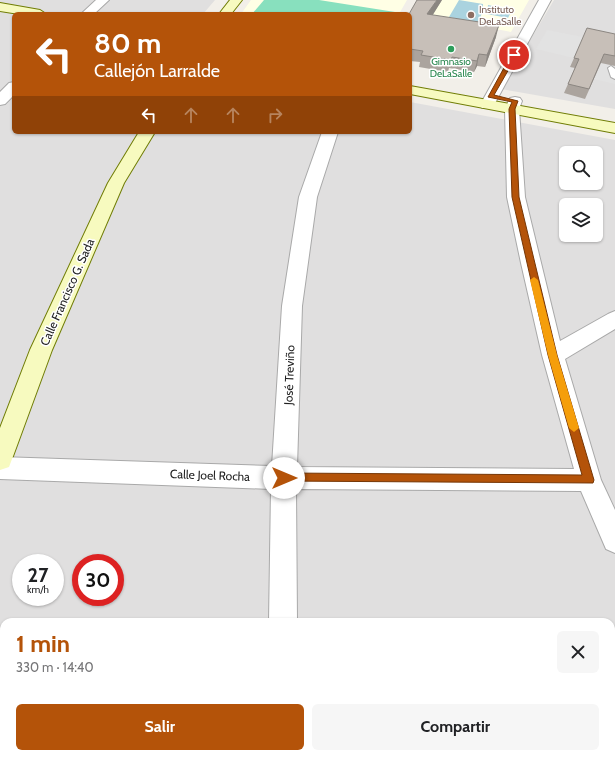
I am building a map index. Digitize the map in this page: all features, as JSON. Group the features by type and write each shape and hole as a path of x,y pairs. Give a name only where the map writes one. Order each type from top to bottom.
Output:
{"street":[{"path":"89,12 103,0"},
{"path":"227,12 236,0"},
{"path":"489,101 545,0"},
{"path":"0,7 29,12"},
{"path":"0,14 12,16"},
{"path":"412,82 489,101"},
{"path":"0,101 12,88"},
{"path":"412,90 615,118"},
{"path":"514,105 615,128"},
{"path":"514,105 516,197 553,355 589,480 615,540"},
{"name":"Calle Francisco G. Sada","path":"0,459 44,343 116,183 146,134"},
{"name":"José Treviño","path":"282,618 284,478 292,306 308,197 329,134"},
{"path":"553,355 615,319"},
{"name":"Calle Joel Rocha","path":"0,468 284,478 589,480"}],"lane":[{"path":"611,68 615,77"}],"shaded area":[{"path":"0,0 215,0 205,12 12,12 12,134 412,134 412,102 615,140 615,618 0,618"},
{"path":"251,0 407,0 400,12 242,12"},
{"name":"Instituto DeLaSalle","path":"420,0 529,0 511,32 413,13"},
{"path":"554,0 615,0 615,109 501,89"},
{"path":"547,30 583,37 574,58 536,49"},
{"path":"601,63 615,66 615,84 594,79"}],"green space":[{"path":"264,0 319,0 395,12 254,12"}],"water":[{"path":"459,0 483,4 483,12 477,23 449,17"},
{"path":"488,5 512,10 508,18 487,14"}],"building":[{"name":"Gimnasio DeLaSalle","path":"417,0 437,0 427,14 499,25 487,55 479,54 477,61 452,57 451,60 421,55 423,51 412,49 412,12 410,12"},
{"path":"587,28 615,34 615,56 604,54 589,89 568,84 579,59 574,58"}],"slow traffic":[{"path":"534,280 553,355 574,428"}],"place":[{"name":"Instituto DeLaSalle","path":"471,15"},
{"name":"Gimnasio DeLaSalle","path":"451,49"}],"route":[{"path":"284,478 589,480 553,355 530,263 516,197 512,109 515,101 491,97 514,55"}]}
